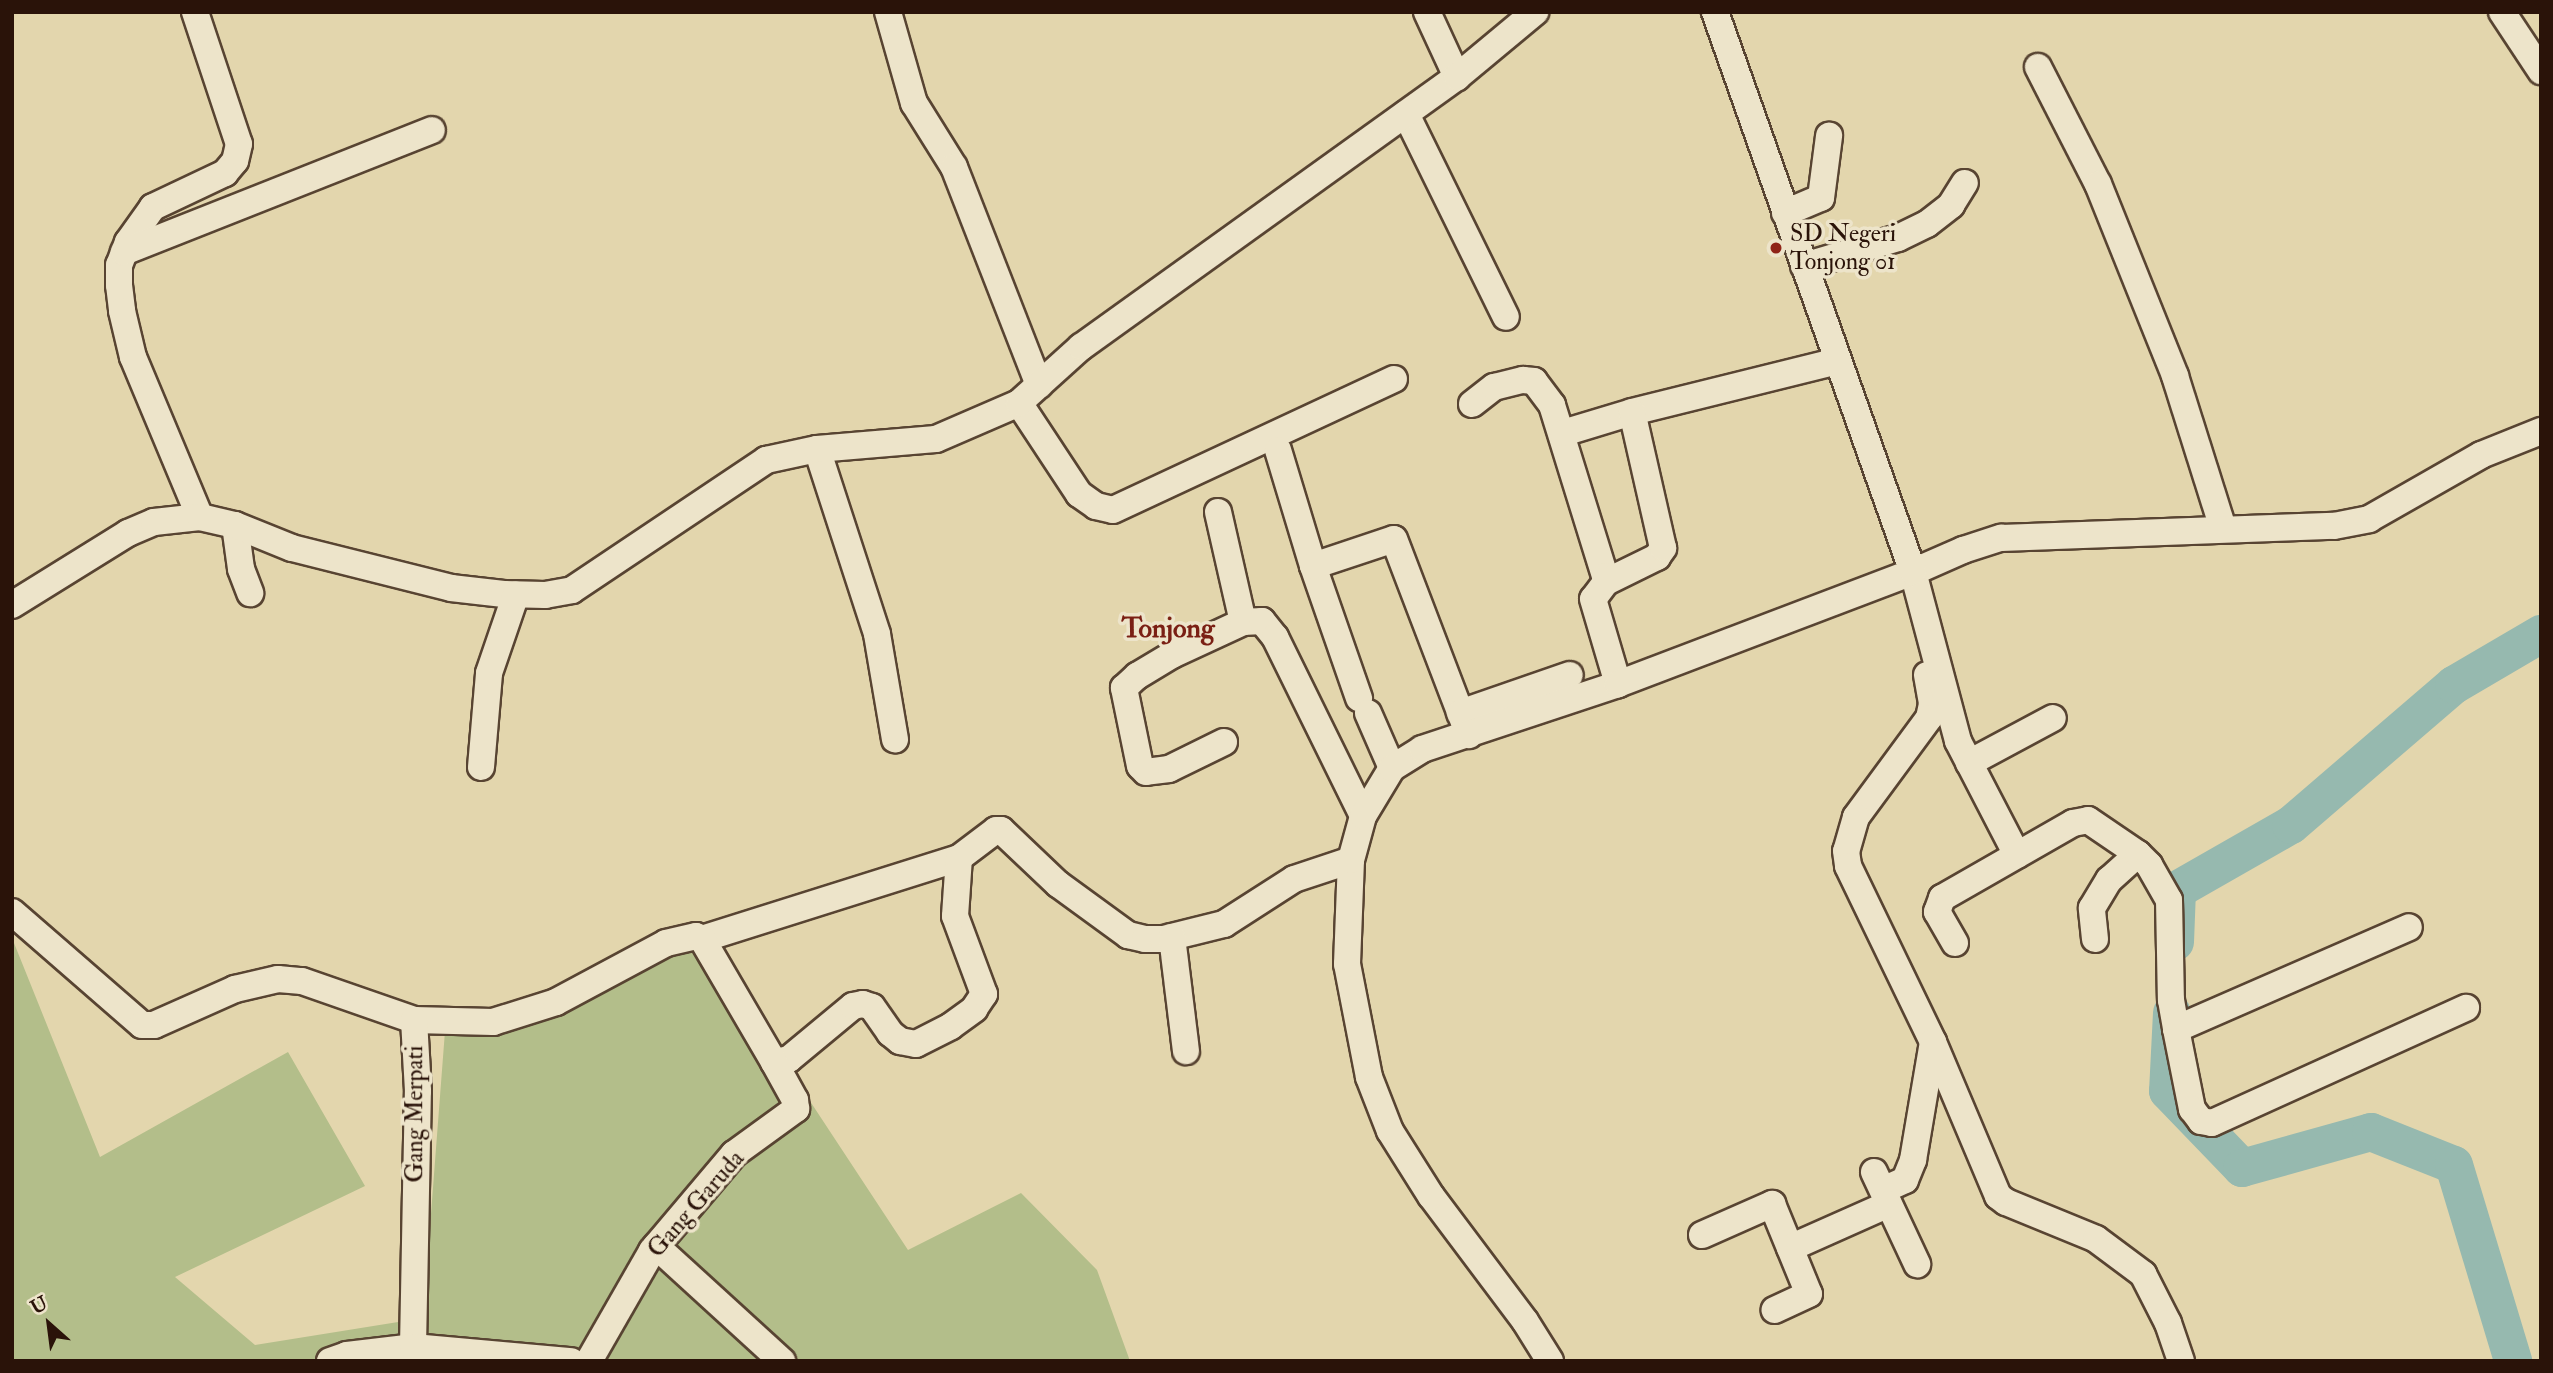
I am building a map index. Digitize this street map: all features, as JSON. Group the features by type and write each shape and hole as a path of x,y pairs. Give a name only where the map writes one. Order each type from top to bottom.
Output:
{"street":[{"path":"195,12 239,144 234,161 225,173 153,206 141,221 119,265 122,311 134,357 200,517"},
{"path":"888,12 914,103 954,167 1039,385"},
{"path":"1427,12 1457,77"},
{"path":"12,605 128,533 154,522 200,517 235,525 292,548 451,588 545,595 572,590 747,470 766,460 817,449 936,439 1019,403 1081,347 1457,77 1535,12"},
{"path":"1714,12 1838,361 1958,741 2017,855"},
{"path":"2502,12 2541,71"},
{"path":"2038,67 2098,184 2155,325 2175,376 2223,528"},
{"path":"1406,114 1506,317"},
{"path":"124,252 432,130"},
{"path":"1785,212 1821,198 1829,136"},
{"path":"1804,266 1898,238 1927,224 1951,205 1965,183"},
{"path":"1563,433 1632,412 1838,361"},
{"path":"1019,403 1079,494 1096,506 1113,510 1394,379"},
{"path":"1472,404 1494,387 1512,381 1534,381 1552,405 1563,433 1606,582"},
{"path":"1618,684 1593,599 1606,582 1657,557 1663,548 1632,412"},
{"path":"1465,724 1618,684 1963,550 2001,538 2334,526 2369,519 2481,455 2541,431"},
{"path":"817,449 877,634 895,739"},
{"path":"1278,450 1313,566 1363,706 1392,768"},
{"path":"1218,512 1243,622"},
{"path":"235,525 241,569 250,593"},
{"path":"1313,566 1394,539 1465,724"},
{"path":"1907,574 1932,704 1924,728 1856,817 1846,851 1848,866 1933,1042 1998,1196 2006,1202 2096,1238 2143,1274 2168,1323 2181,1361"},
{"path":"481,767 489,673 516,594"},
{"path":"1224,741 1169,769 1146,772 1140,766 1125,688 1137,676 1172,655 1243,622 1262,621 1275,637 1363,816"},
{"path":"1550,1361 1525,1321 1431,1196 1390,1131 1369,1077 1348,964 1351,860 1363,816 1392,768 1465,724 1570,675"},
{"path":"1969,763 2053,718"},
{"path":"1955,943 1937,912 1942,898 2073,823 2088,820 2143,860 2169,900 2171,1000 2176,1029 2192,1109 2201,1121 2212,1123 2466,1007"},
{"path":"774,1062 789,1059 853,1006 872,1007 890,1033 900,1041 916,1044 951,1026 974,1009 984,994 955,916 958,858 996,830 1001,830 1058,884 1128,935 1145,939 1172,937 1224,924 1294,879 1351,860"},
{"name":"Gang Merpati","path":"413,1347 418,1091 414,1020 504,1020 556,1002 666,943 695,936 702,939 958,858"},
{"path":"2095,939 2092,908 2109,880 2143,860"},
{"path":"12,912 142,1025 154,1025 235,989 278,979 302,981 414,1020"},
{"path":"2176,1029 2409,927"},
{"path":"1172,937 1186,1051"},
{"name":"Gang Garuda","path":"589,1361 656,1246 734,1154 796,1109 795,1100 774,1062 702,939"},
{"path":"1790,1248 1882,1189 1905,1180 1913,1160 1933,1042"},
{"path":"1882,1189 1917,1264"},
{"path":"1702,1235 1772,1204 1809,1294 1774,1310"},
{"path":"656,1246 782,1361"},
{"path":"330,1361 347,1355 413,1347 571,1361"}],"green space":[{"path":"12,938 100,1157 288,1052 365,1186 175,1277 255,1345 423,1318 445,1031 704,940 908,1250 1021,1193 1097,1270 1130,1361 12,1361"}],"waterway":[{"path":"2175,942 2177,890 2291,825 2454,685 2541,634"},
{"path":"2172,1013 2168,1091 2242,1168 2371,1132 2454,1165 2513,1361"}],"place":[{"name":"SD Negeri Tonjong 01","path":"1776,248"}],"district":[{"name":"Tonjong","path":"1168,629"}]}
